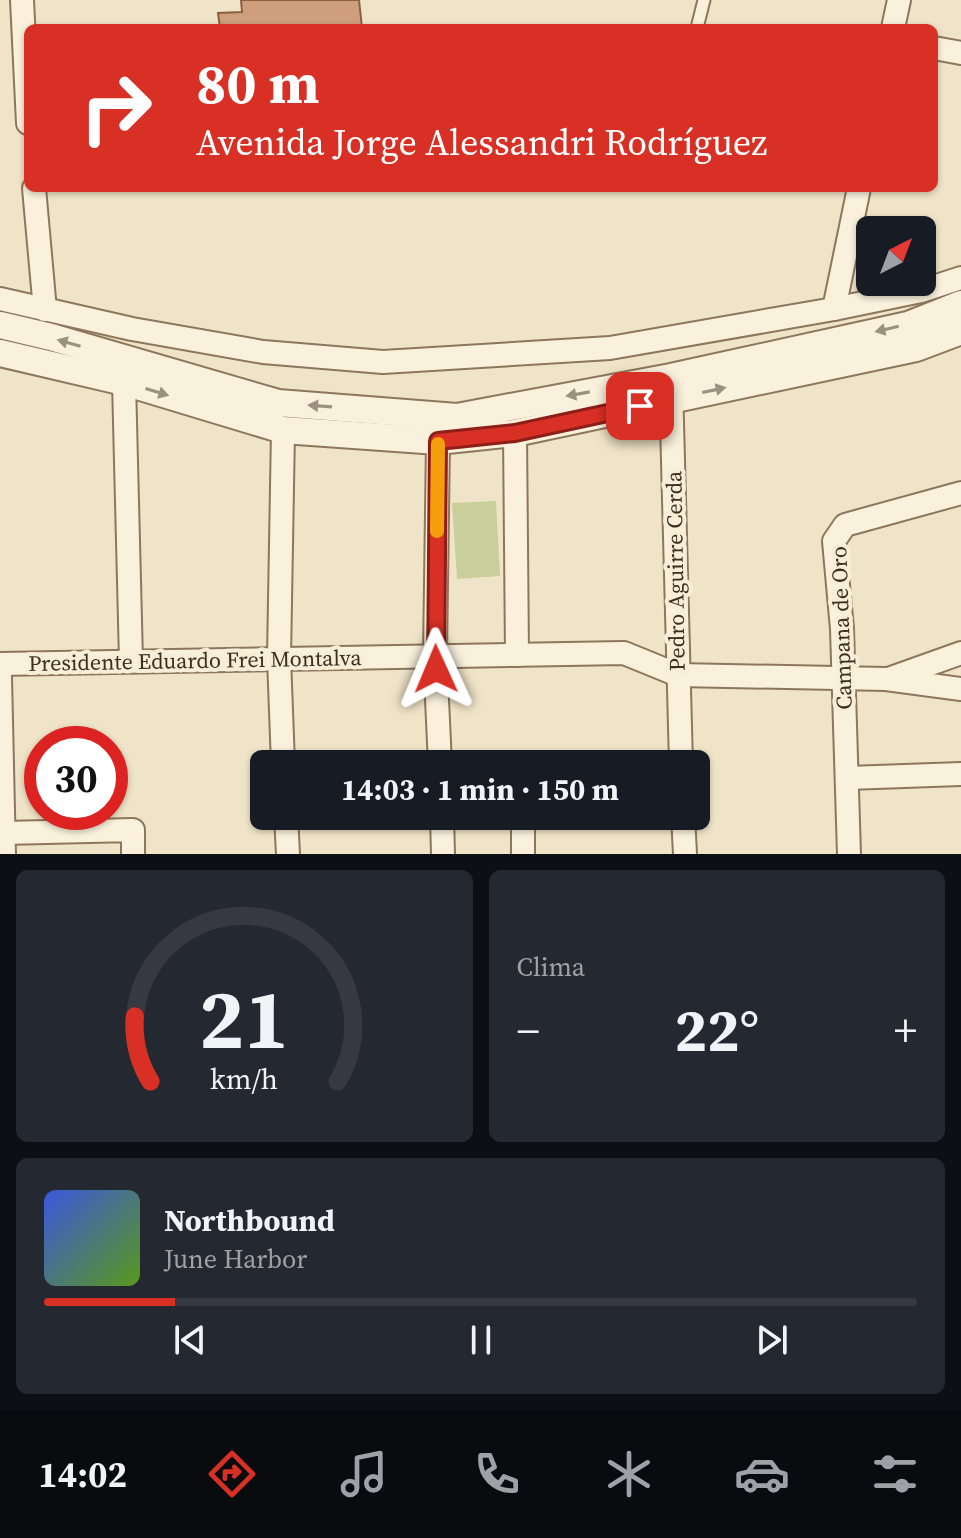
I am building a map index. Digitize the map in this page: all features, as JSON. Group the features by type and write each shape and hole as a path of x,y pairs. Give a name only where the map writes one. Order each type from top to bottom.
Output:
{"street":[{"path":"22,0 24,38"},
{"path":"894,24 899,0"},
{"path":"938,49 961,53"},
{"path":"34,192 45,310"},
{"path":"834,309 858,192"},
{"path":"0,299 132,329 263,352 383,362 610,348 834,309 921,291 961,278"},
{"path":"0,353 124,382 283,430 438,441 515,433 908,325 961,304"},
{"path":"0,325 278,403 457,417 671,388 916,348 961,331"},
{"path":"124,382 131,661"},
{"name":"Pedro Aguirre Cerda","path":"671,388 681,750"},
{"path":"282,750 279,658 283,430"},
{"path":"515,433 517,655"},
{"path":"438,441 435,656 439,750"},
{"name":"Campana de Oro","path":"849,854 842,629 834,541 845,525 961,493"},
{"name":"Presidente Eduardo Frei Montalva","path":"0,664 624,653 678,675 886,679 961,689"},
{"path":"886,679 961,653"},
{"path":"0,677 4,843 133,830 133,854"},
{"path":"848,778 961,774"},
{"path":"287,830 288,854"},
{"path":"442,830 443,854"},
{"path":"523,830 523,854"},
{"path":"684,830 685,854"}],"lane":[{"path":"698,24 704,0"}],"green space":[{"path":"496,501 500,576 457,579 452,503"}],"building":[{"path":"241,0 359,0 362,24 219,24 218,13 242,12"}],"slow traffic":[{"path":"437,531 438,444"}],"route":[{"path":"436,669 438,441 515,433 640,406"}]}
